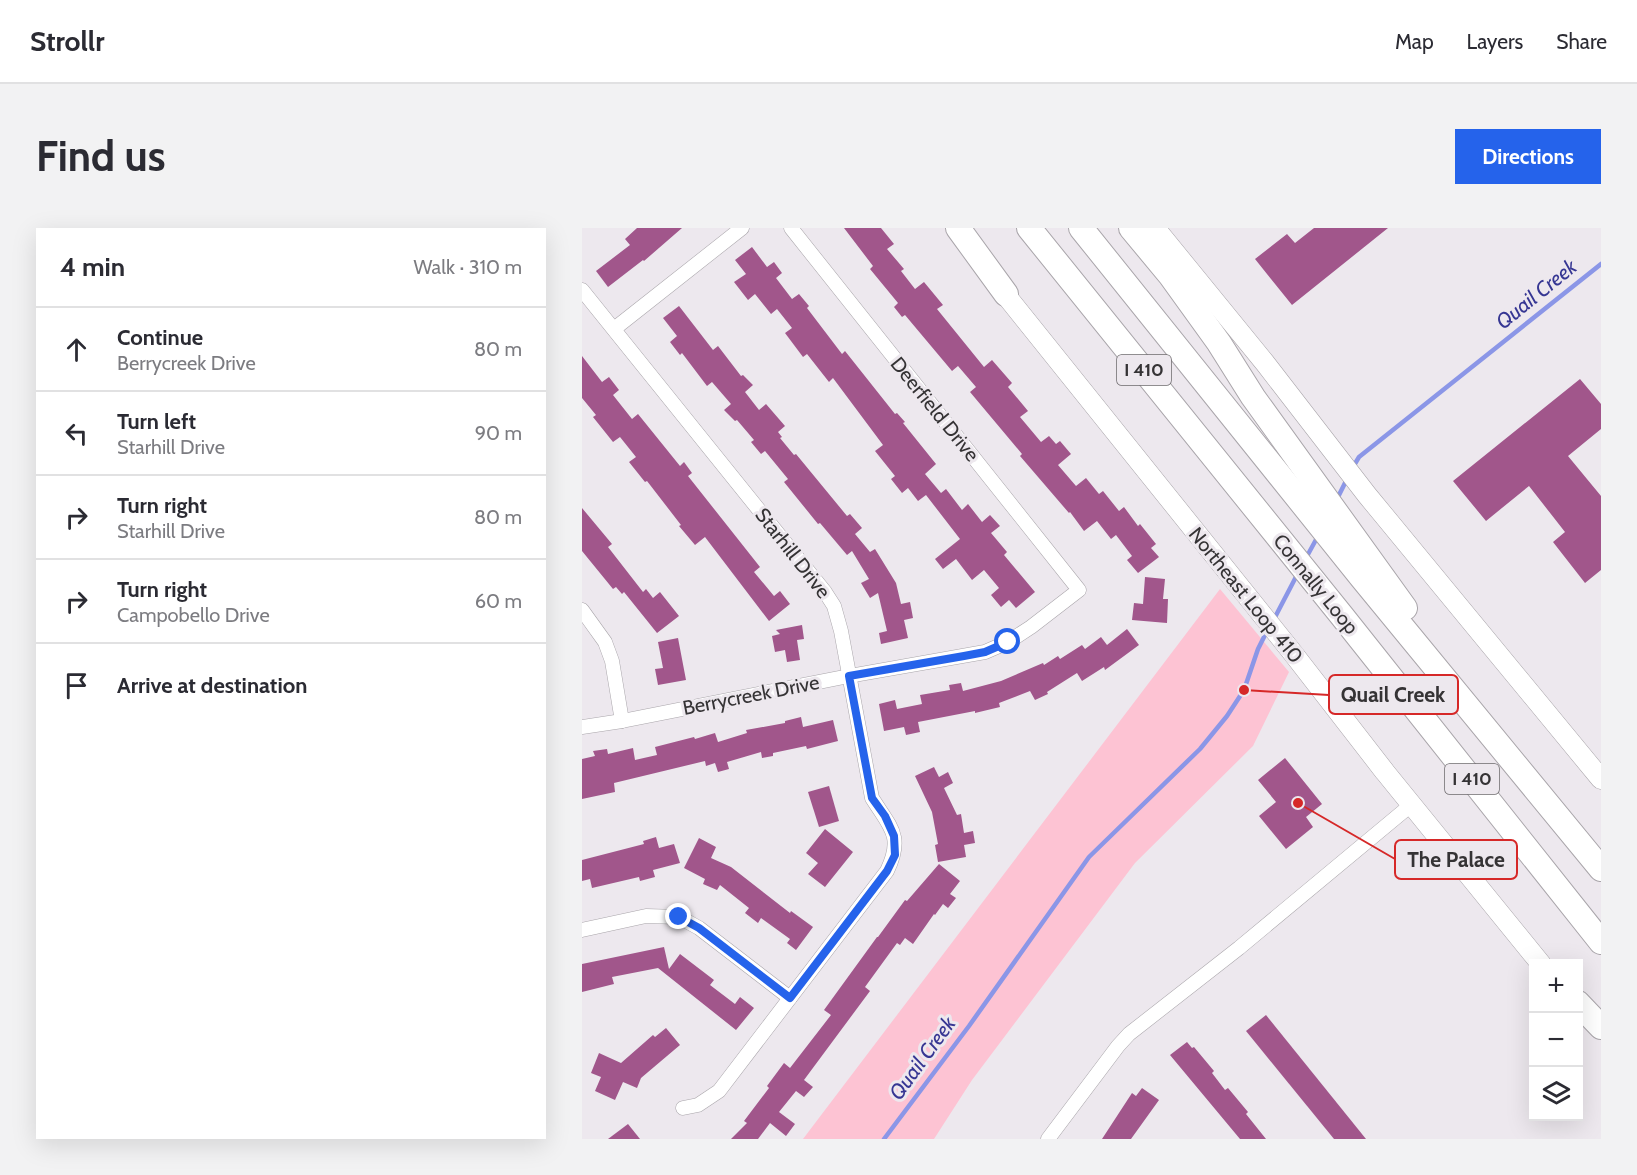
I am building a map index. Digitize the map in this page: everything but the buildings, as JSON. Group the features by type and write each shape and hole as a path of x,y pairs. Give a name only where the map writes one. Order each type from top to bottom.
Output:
{"highway":[{"path":"958,228 1006,294"},
{"name":"Connally Loop","path":"1029,228 1601,942"},
{"name":"Connally Loop","path":"1081,228 1273,467 1369,573 1530,783 1601,869"},
{"path":"1131,228 1170,275 1219,344 1291,450 1369,573"},
{"path":"1583,1008 1601,1027"}],"main road":[{"name":"Northeast Loop 410","path":"950,228 1006,294 1411,805 1538,959"},
{"path":"1155,228 1265,363 1367,495 1601,779"},
{"path":"1580,1013 1601,1040"}],"street":[{"path":"614,329 742,228"},
{"name":"Deerfield Drive","path":"791,228 1079,590"},
{"name":"Starhill Drive","path":"582,290 834,606 841,631 872,798 885,816 894,836 895,855 887,871 718,1091 698,1105 683,1108"},
{"name":"Berrycreek Drive","path":"582,727 985,652 1008,642 1031,627 1079,590"},
{"path":"582,610 605,642 612,661 622,721"},
{"path":"1048,1139 1129,1034 1248,940 1411,805"},
{"path":"582,930 646,916 679,917 699,928 790,998"}],"shaded area":[{"path":"1220,589 1289,672 1253,746 1135,863 972,1080 934,1139 803,1139"}],"waterway":[{"name":"Quail Creek","path":"1353,467 1359,457 1601,264"},
{"name":"Quail Creek","path":"1337,499 1348,477"},
{"name":"Quail Creek","path":"1306,558 1318,536"},
{"name":"Quail Creek","path":"1273,621 1298,573"},
{"name":"Quail Creek","path":"884,1139 969,1026 1089,857 1200,749 1227,716 1244,690 1258,649 1267,631"}],"place":[{"name":"Quail Creek","path":"1244,690"},
{"name":"The Palace","path":"1298,803"}],"route":[{"path":"679,917 699,928 790,998 887,871 895,855 894,836 885,816 872,798 849,676 985,652 1008,642"}]}
